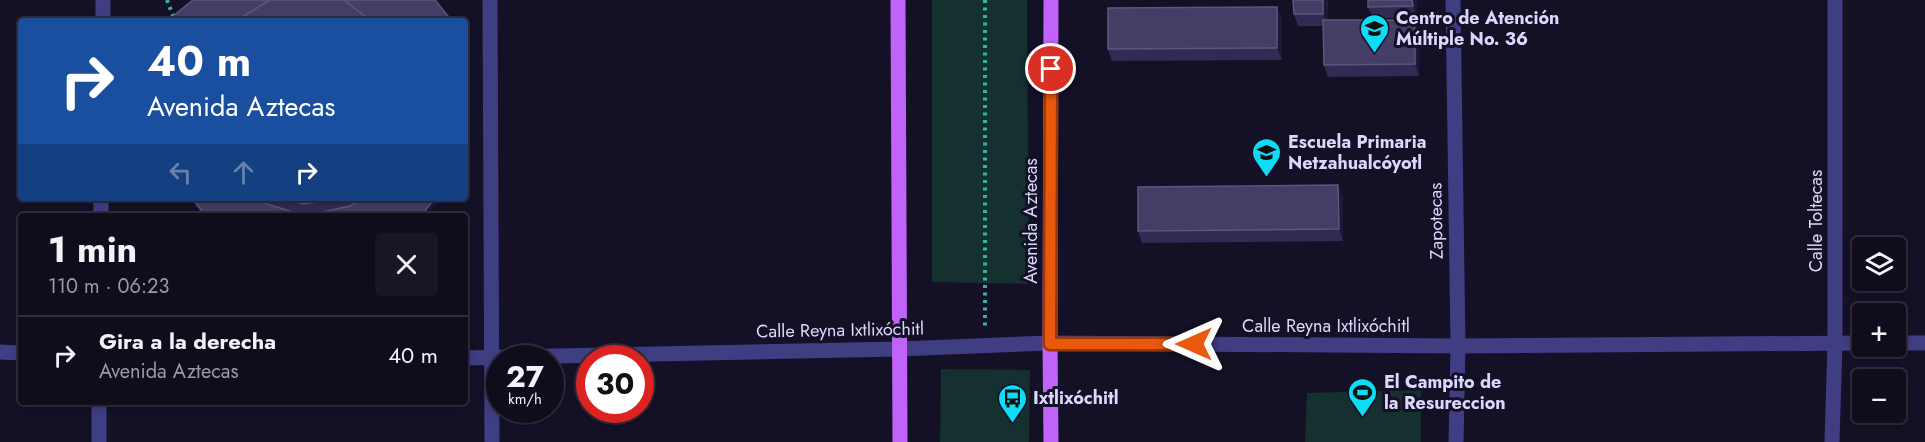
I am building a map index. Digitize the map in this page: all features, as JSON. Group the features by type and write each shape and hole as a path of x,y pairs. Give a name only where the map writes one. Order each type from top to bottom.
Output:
{"main road":[{"path":"898,0 900,442"},
{"name":"Avenida Aztecas","path":"1051,0 1051,442"}],"street":[{"path":"103,0 103,18"},
{"path":"490,0 492,345"},
{"name":"Zapotecas","path":"1453,0 1458,346 1456,442"},
{"name":"Calle Toltecas","path":"1832,442 1835,343 1835,0"},
{"name":"Calle Reyna Ixtlixóchitl","path":"564,356 1050,344 1458,346 1852,343"},
{"path":"1906,343 1925,344"},
{"path":"0,352 18,353"},
{"name":"Calle Reyna Ixtlixóchitl","path":"468,358 486,358"},
{"path":"99,405 99,442"},
{"path":"492,423 492,442"}],"path":[{"path":"167,0 174,18"},
{"path":"985,0 987,272 985,345"}],"green space":[{"path":"932,0 1027,0 1029,284 932,282"},
{"path":"941,369 1030,370 1029,442 940,442"},
{"name":"El Campito de la Resureccion","path":"1421,390 1421,442 1305,442 1307,393"}],"building":[{"path":"193,0 270,0 241,18 174,18 173,16"},
{"path":"270,0 344,0 367,18 241,18"},
{"path":"344,0 435,0 450,18 367,18"},
{"path":"1293,0 1323,0 1323,14 1294,14"},
{"path":"1368,0 1412,0 1413,6 1368,7"},
{"path":"1277,7 1277,48 1108,49 1108,8"},
{"path":"1323,20 1415,20 1415,64 1324,65"},
{"path":"1338,185 1339,229 1138,231 1138,187"},
{"path":"194,201 261,201 296,213 204,213"},
{"path":"292,201 324,201 304,204"},
{"path":"359,201 433,201 423,213 317,213 350,206"}],"place":[{"name":"Centro de Atención Múltiple No. 36","path":"1375,54"},
{"name":"Escuela Primaria Netzahualcóyotl","path":"1267,178"},
{"name":"El Campito de la Resureccion","path":"1363,418"},
{"name":"Ixtlixóchitl","path":"1012,424"}],"route":[{"path":"1051,69 1050,344 1194,344"}]}
